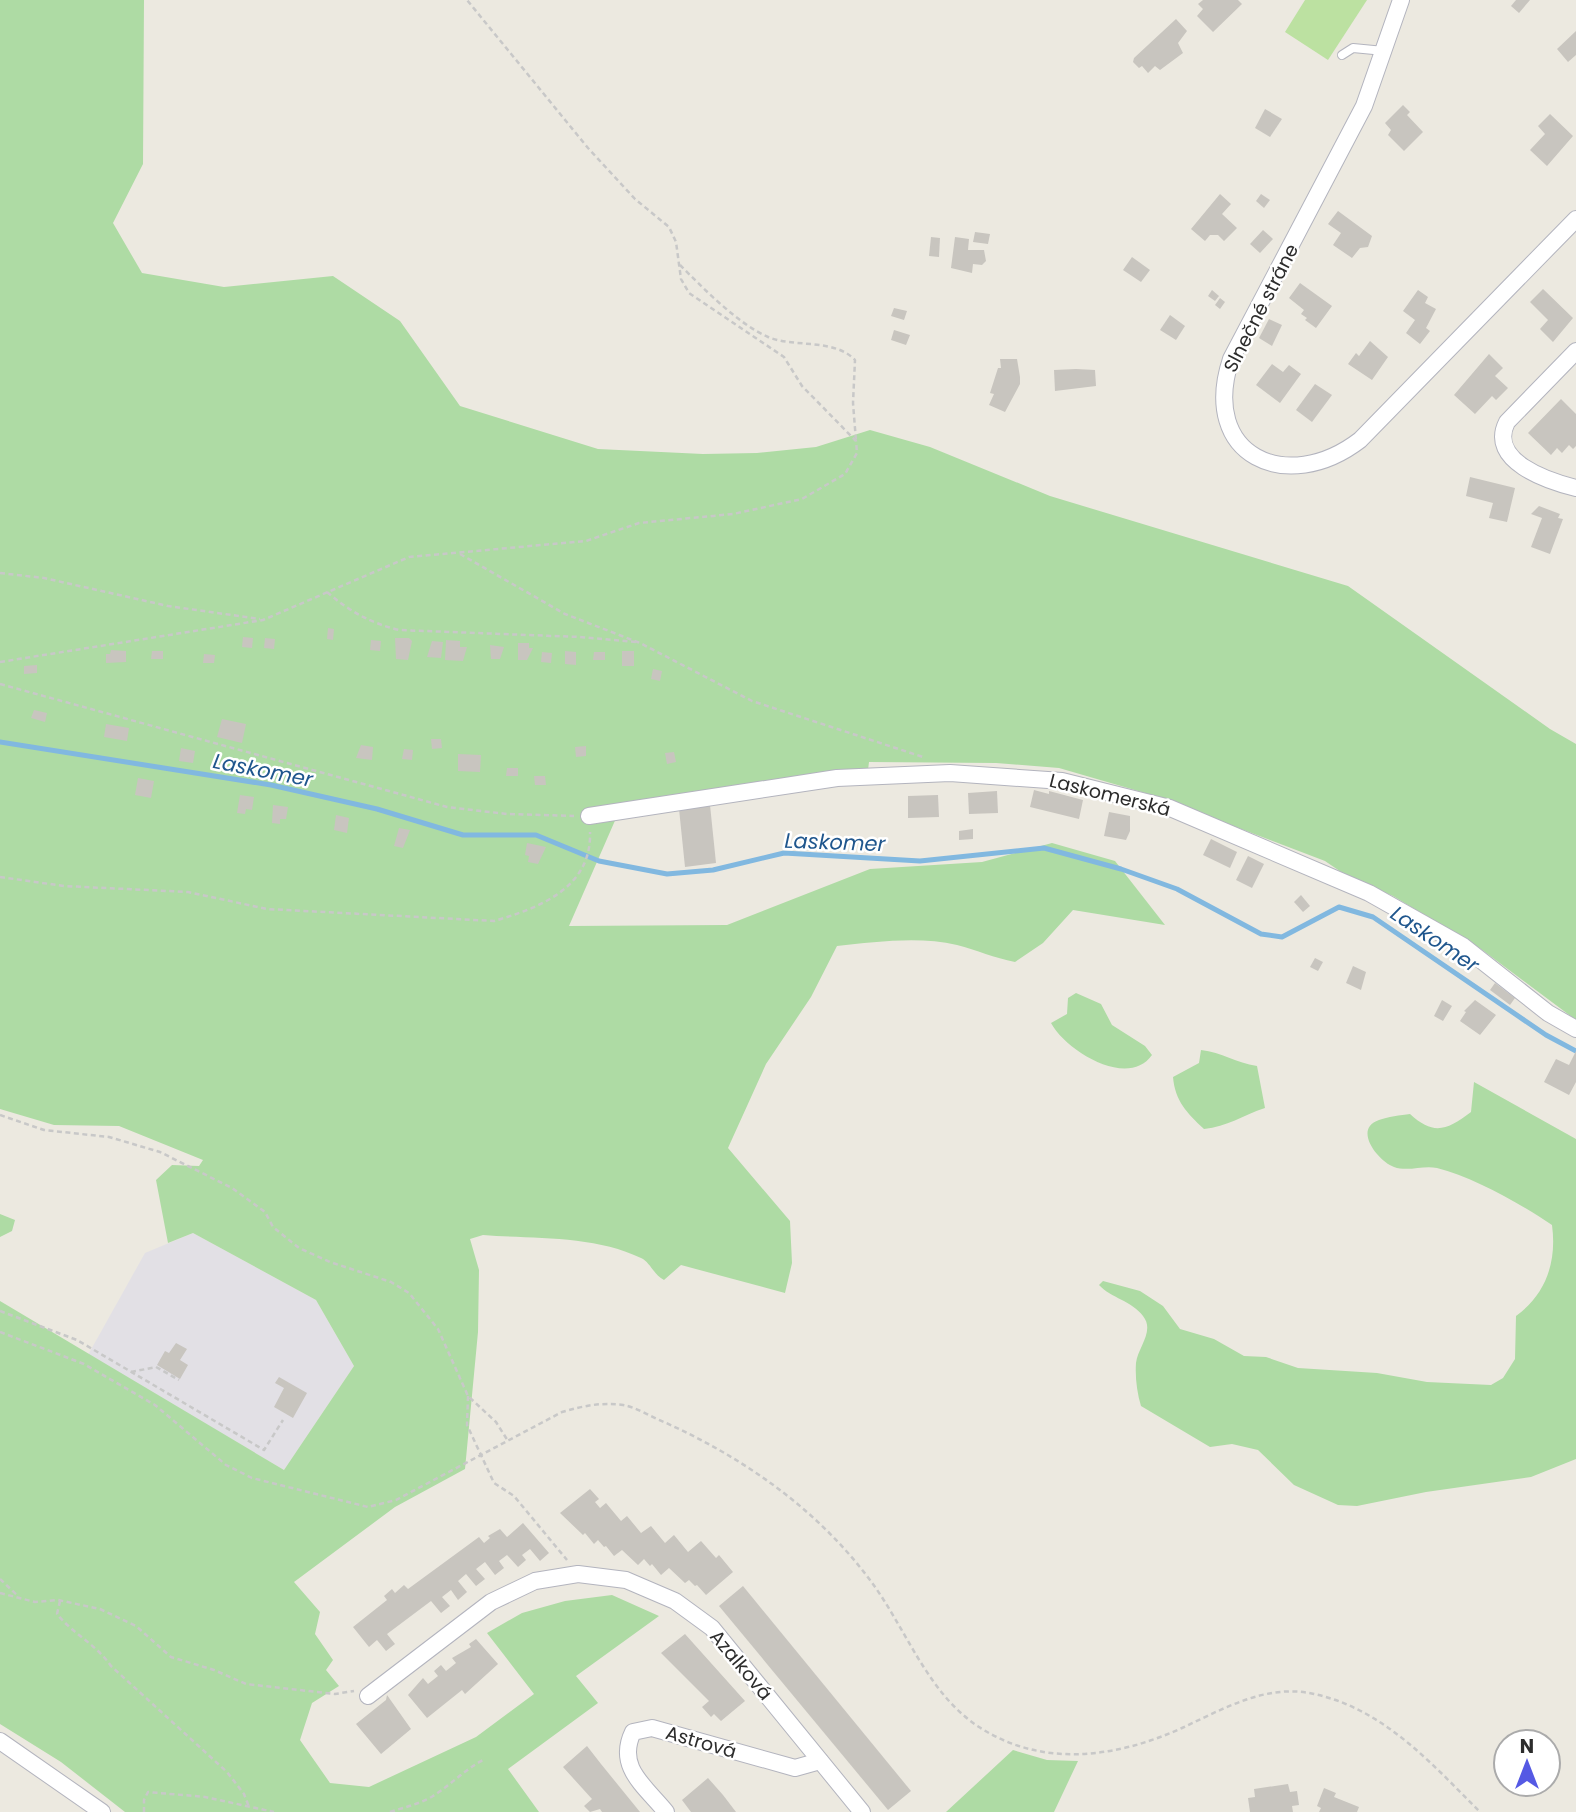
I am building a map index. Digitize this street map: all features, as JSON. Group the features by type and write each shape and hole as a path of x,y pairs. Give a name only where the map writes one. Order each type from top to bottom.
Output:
{"street":[{"name":"Slnečné stráne","path":"1401,0 1364,106 1231,359 1223,393 1224,408 1236,441 1248,453 1265,461 1302,466 1323,463 1342,454 1360,440 1576,219"},
{"path":"1576,351 1507,422 1503,430 1504,443 1514,461 1555,482 1576,488"},
{"name":"Laskomerská","path":"589,816 812,781 950,773 1062,781 1170,808 1337,879 1402,911 1462,946 1548,1013 1576,1029"},
{"name":"Azalková","path":"368,1696 491,1602 535,1581 578,1574 626,1580 675,1601 712,1628 862,1812"},
{"name":"Astrová","path":"666,1812 627,1764 626,1747 633,1732 652,1728 795,1768 820,1760"},
{"path":"0,1741 102,1812"}],"lane":[{"path":"1342,55 1353,48 1384,51"}],"path":[{"path":"467,0 588,148 635,199 669,228 676,242 681,279 690,293 724,319 771,346 784,357 802,386 856,440"},
{"path":"0,662 263,620 409,557 586,541 639,523 733,514 802,499 845,474 857,453 853,404 855,360 848,352 791,344 752,329 679,263"},
{"path":"458,553 565,614 640,643 752,701 900,749 932,761 950,773"},
{"path":"0,573 44,578 168,606 263,620"},
{"path":"327,592 371,623 399,631 579,637 640,643"},
{"path":"0,684 447,807 507,814 589,816"},
{"path":"0,877 64,886 188,892 267,909 494,921 526,912 552,898 572,882 588,860 590,839"},
{"path":"0,1115 44,1130 109,1137 160,1152 232,1188 265,1212 273,1227 299,1248 330,1262 391,1282 409,1293 432,1319 460,1373 468,1396 467,1424 494,1483 514,1496 578,1574"},
{"path":"0,1311 76,1340 264,1450 283,1420"},
{"path":"0,1332 84,1364 108,1377 155,1405 226,1465 252,1478 368,1507 396,1500 562,1412 591,1404 625,1405 682,1431 781,1488 842,1544 872,1584 905,1641 944,1695 977,1726 1014,1747 1058,1756 1106,1754 1177,1730 1238,1701 1272,1692 1313,1693 1359,1710 1398,1733 1480,1812"},
{"path":"131,1372 156,1367 178,1380"},
{"path":"468,1396 496,1422 508,1441"},
{"path":"0,1579 20,1598"},
{"path":"0,1593 35,1602 60,1601 100,1609 127,1620 171,1657 214,1670 246,1684 335,1694 354,1691 368,1696"},
{"path":"60,1601 57,1614 62,1620 96,1646 111,1666 227,1772 244,1794 249,1807"},
{"path":"390,1812 421,1802 451,1783 464,1770 485,1759"},
{"path":"144,1812 144,1800 148,1792 205,1797 274,1812"}],"shaded area":[{"path":"193,1233 316,1300 354,1366 284,1470 88,1355 145,1253"}],"green space":[{"path":"0,0 144,0 143,164 113,223 142,273 224,287 333,276 400,321 460,406 598,449 703,454 757,453 816,447 870,430 930,447 1050,496 1348,586 1550,729 1576,744 1576,1020 1481,949 1393,896 1347,876 1325,861 1152,795 1059,768 996,763 869,762 867,778 617,816 569,926 727,925 870,869 982,862 1052,843 1115,861 1165,925 1073,910 1043,943 1015,962 942,942 897,941 837,946 811,997 766,1064 728,1148 790,1221 792,1263 785,1293 681,1265 664,1280 641,1258 604,1245 483,1235 470,1239 479,1270 478,1332 465,1469 395,1507 294,1582 320,1612 315,1634 333,1660 326,1670 339,1686 312,1703 300,1740 330,1783 369,1787 476,1737 534,1694 487,1633 522,1613 565,1601 612,1595 659,1616 576,1676 598,1703 508,1769 539,1812 125,1812 61,1762 0,1724 0,1301 284,1470 354,1366 316,1300 193,1233 168,1243 156,1180 172,1165 199,1166 203,1160 119,1126 54,1125 0,1109"},
{"path":"1305,0 1367,0 1328,60 1285,32"},
{"path":"1076,993 1101,1004 1112,1025 1145,1046 1152,1055 1141,1065 1113,1067 1098,1062 1070,1045 1051,1023 1067,1014 1068,998"},
{"path":"1201,1050 1257,1066 1265,1108 1228,1123 1204,1129 1183,1106 1176,1093 1173,1077 1199,1063"},
{"path":"1474,1082 1576,1139 1576,1459 1531,1477 1426,1492 1357,1506 1338,1505 1294,1485 1258,1450 1232,1444 1210,1447 1141,1406 1136,1363 1147,1333 1146,1322 1133,1307 1099,1285 1103,1281 1140,1291 1163,1306 1180,1329 1214,1339 1244,1356 1266,1357 1298,1368 1377,1373 1427,1382 1491,1385 1503,1378 1515,1359 1516,1316 1535,1298 1551,1264 1552,1225 1496,1192 1451,1172 1432,1167 1394,1167 1382,1159 1368,1138 1371,1124 1394,1116 1410,1114 1426,1126 1434,1128 1455,1123 1471,1112"},
{"path":"0,1214 15,1220 12,1231 0,1237"},
{"path":"1013,1750 1047,1760 1078,1761 1054,1812 946,1812"}],"building":[{"path":"1203,0 1238,0 1242,4 1213,32 1197,16 1203,9 1198,4"},
{"path":"1516,0 1530,0 1519,13 1511,6"},
{"path":"1176,19 1187,31 1178,43 1183,53 1160,70 1155,66 1148,73 1142,66 1139,68 1133,62 1134,58"},
{"path":"1576,31 1576,55 1568,62 1557,49"},
{"path":"1403,105 1410,112 1407,115 1423,132 1404,151 1388,135 1391,130 1385,123"},
{"path":"1265,109 1282,119 1270,137 1255,128"},
{"path":"1550,114 1573,136 1547,166 1530,150 1545,134 1538,126"},
{"path":"1220,194 1231,204 1222,214 1237,228 1224,241 1218,235 1210,235 1205,241 1191,229"},
{"path":"1261,194 1270,200 1264,208 1256,201"},
{"path":"1338,211 1372,236 1368,247 1360,248 1352,258 1333,245 1341,233 1328,224"},
{"path":"1263,230 1273,239 1260,253 1250,244"},
{"path":"975,232 990,234 988,244 973,242"},
{"path":"931,237 940,238 939,257 929,256"},
{"path":"955,237 969,239 968,250 984,250 986,261 982,265 973,264 972,273 951,268"},
{"path":"1132,257 1150,270 1141,282 1123,270"},
{"path":"1300,283 1332,306 1316,328 1301,314 1304,310 1289,298"},
{"path":"1543,289 1573,318 1553,342 1540,329 1548,320 1530,302"},
{"path":"1212,290 1219,296 1215,301 1208,296"},
{"path":"1418,290 1428,297 1425,303 1436,309 1426,328 1430,331 1420,344 1406,333 1415,320 1403,311"},
{"path":"1220,298 1225,302 1220,309 1215,305"},
{"path":"894,308 907,311 904,320 891,316"},
{"path":"1170,315 1185,326 1176,340 1160,330"},
{"path":"1269,319 1282,325 1272,346 1259,338"},
{"path":"894,330 910,335 906,345 891,340"},
{"path":"1370,341 1388,357 1372,380 1348,364 1356,353 1359,356"},
{"path":"1489,354 1503,368 1495,376 1508,388 1496,400 1492,396 1475,414 1454,395"},
{"path":"1000,359 1017,359 1020,377 1020,384 1005,412 989,405 994,394 990,393 998,368 1001,368"},
{"path":"1272,364 1283,372 1289,365 1301,374 1280,403 1256,385"},
{"path":"1054,370 1095,370 1096,386 1055,391"},
{"path":"1315,384 1332,395 1312,422 1296,410"},
{"path":"1561,399 1576,414 1576,446 1573,449 1569,445 1562,453 1557,448 1551,455 1528,433"},
{"path":"1470,477 1515,488 1507,522 1489,518 1493,503 1466,496"},
{"path":"1539,506 1560,514 1558,518 1563,519 1550,554 1531,547 1542,518 1531,514"},
{"path":"328,628 334,629 333,640 327,639"},
{"path":"243,637 253,638 252,648 242,647"},
{"path":"265,638 275,639 274,649 264,648"},
{"path":"395,638 409,638 412,641 408,660 396,659"},
{"path":"371,640 381,641 380,651 370,650"},
{"path":"446,640 460,641 460,647 467,647 463,661 445,660"},
{"path":"432,641 443,642 441,658 427,657"},
{"path":"518,643 529,643 529,648 533,648 527,660 518,660"},
{"path":"490,645 504,647 500,659 491,659"},
{"path":"111,650 126,651 126,662 106,663 106,654 110,654"},
{"path":"152,651 163,651 163,659 151,659"},
{"path":"565,651 576,652 576,665 565,664"},
{"path":"622,651 634,651 634,666 622,666"},
{"path":"542,652 552,653 551,663 541,662"},
{"path":"594,652 605,652 605,660 593,660"},
{"path":"204,654 215,655 214,663 203,663"},
{"path":"37,665 37,673 24,674 24,666"},
{"path":"653,669 662,671 660,681 651,679"},
{"path":"34,710 47,713 45,722 31,718"},
{"path":"222,719 246,724 242,743 217,737"},
{"path":"106,724 129,728 127,741 104,737"},
{"path":"431,739 441,739 442,748 432,749"},
{"path":"361,745 373,747 372,760 356,758"},
{"path":"586,746 586,756 576,757 575,747"},
{"path":"181,748 195,751 193,763 179,761"},
{"path":"404,749 413,750 412,760 402,759"},
{"path":"674,752 676,762 667,764 665,753"},
{"path":"458,754 481,755 480,772 458,771"},
{"path":"507,768 518,768 518,776 506,776"},
{"path":"534,776 545,776 546,785 535,785"},
{"path":"138,778 154,781 151,798 135,795"},
{"path":"1034,790 1083,800 1079,819 1030,807"},
{"path":"997,791 998,813 969,814 968,793"},
{"path":"240,795 254,797 252,810 246,809 245,814 237,813"},
{"path":"938,795 939,817 908,818 908,796"},
{"path":"273,805 288,807 286,819 280,819 280,824 272,823"},
{"path":"710,805 716,863 685,867 679,809"},
{"path":"1109,812 1130,816 1130,831 1126,840 1104,836"},
{"path":"336,815 349,818 347,833 334,830"},
{"path":"399,828 410,830 403,848 394,846"},
{"path":"973,829 973,839 959,840 959,831"},
{"path":"1211,839 1237,852 1230,868 1203,855"},
{"path":"527,843 546,847 538,864 528,862 529,856 525,855"},
{"path":"1248,856 1264,864 1252,888 1236,880"},
{"path":"1301,895 1310,906 1303,912 1294,902"},
{"path":"1315,958 1323,962 1318,971 1310,967"},
{"path":"1353,966 1366,972 1361,990 1346,983"},
{"path":"1495,983 1515,998 1510,1005 1490,990"},
{"path":"1442,1000 1452,1006 1443,1021 1434,1016"},
{"path":"1475,1000 1496,1015 1480,1035 1460,1021 1466,1012 1464,1011"},
{"path":"1576,1051 1576,1082 1569,1095 1544,1082 1556,1059 1569,1065"},
{"path":"176,1343 187,1349 180,1360 188,1365 180,1379 157,1365 165,1351 169,1353"},
{"path":"279,1377 307,1393 293,1418 274,1407 284,1388 275,1383"},
{"path":"590,1489 599,1499 595,1502 600,1508 606,1503 621,1521 627,1516 641,1533 651,1526 665,1543 674,1535 688,1552 701,1541 716,1558 719,1555 733,1572 706,1595 697,1585 689,1580 685,1583 669,1568 661,1575 652,1564 650,1566 644,1559 638,1565 622,1550 614,1556 598,1540 594,1544 560,1513"},
{"path":"523,1523 549,1553 540,1561 530,1549 522,1555 526,1560 518,1567 507,1555 499,1561 504,1568 495,1575 485,1562 476,1569 485,1579 476,1586 466,1574 458,1581 467,1592 458,1600 451,1590 442,1597 450,1606 441,1613 431,1601 387,1634 395,1644 386,1651 377,1640 369,1647 353,1627 387,1600 384,1596 392,1589 395,1593 404,1585 408,1589 479,1537 484,1543 490,1538 488,1536 500,1529 507,1537"},
{"path":"743,1586 911,1791 888,1810 719,1606"},
{"path":"685,1634 745,1701 721,1721 714,1714 711,1717 702,1707 709,1701 661,1653"},
{"path":"476,1639 498,1664 465,1694 462,1690 427,1718 408,1695 423,1678 428,1684 438,1676 434,1671 441,1665 446,1671 456,1663 452,1658 471,1647 469,1644"},
{"path":"387,1695 411,1729 381,1754 356,1724 386,1700"},
{"path":"587,1746 640,1812 602,1812 600,1809 590,1812 584,1806 592,1799 563,1767"},
{"path":"708,1778 736,1812 691,1812 682,1800"},
{"path":"1288,1784 1290,1792 1297,1791 1299,1805 1292,1806 1293,1812 1250,1812 1248,1798 1255,1797 1254,1789"},
{"path":"1324,1788 1336,1793 1334,1797 1359,1807 1357,1812 1319,1812 1321,1808 1317,1806"}],"waterway":[{"name":"Laskomer","path":"0,742 271,785 377,809 463,835 536,835 599,861 667,874 713,870 784,853 920,861 1044,848 1121,869 1177,889 1261,934 1282,937 1339,907 1373,917 1546,1035 1576,1051"}]}
